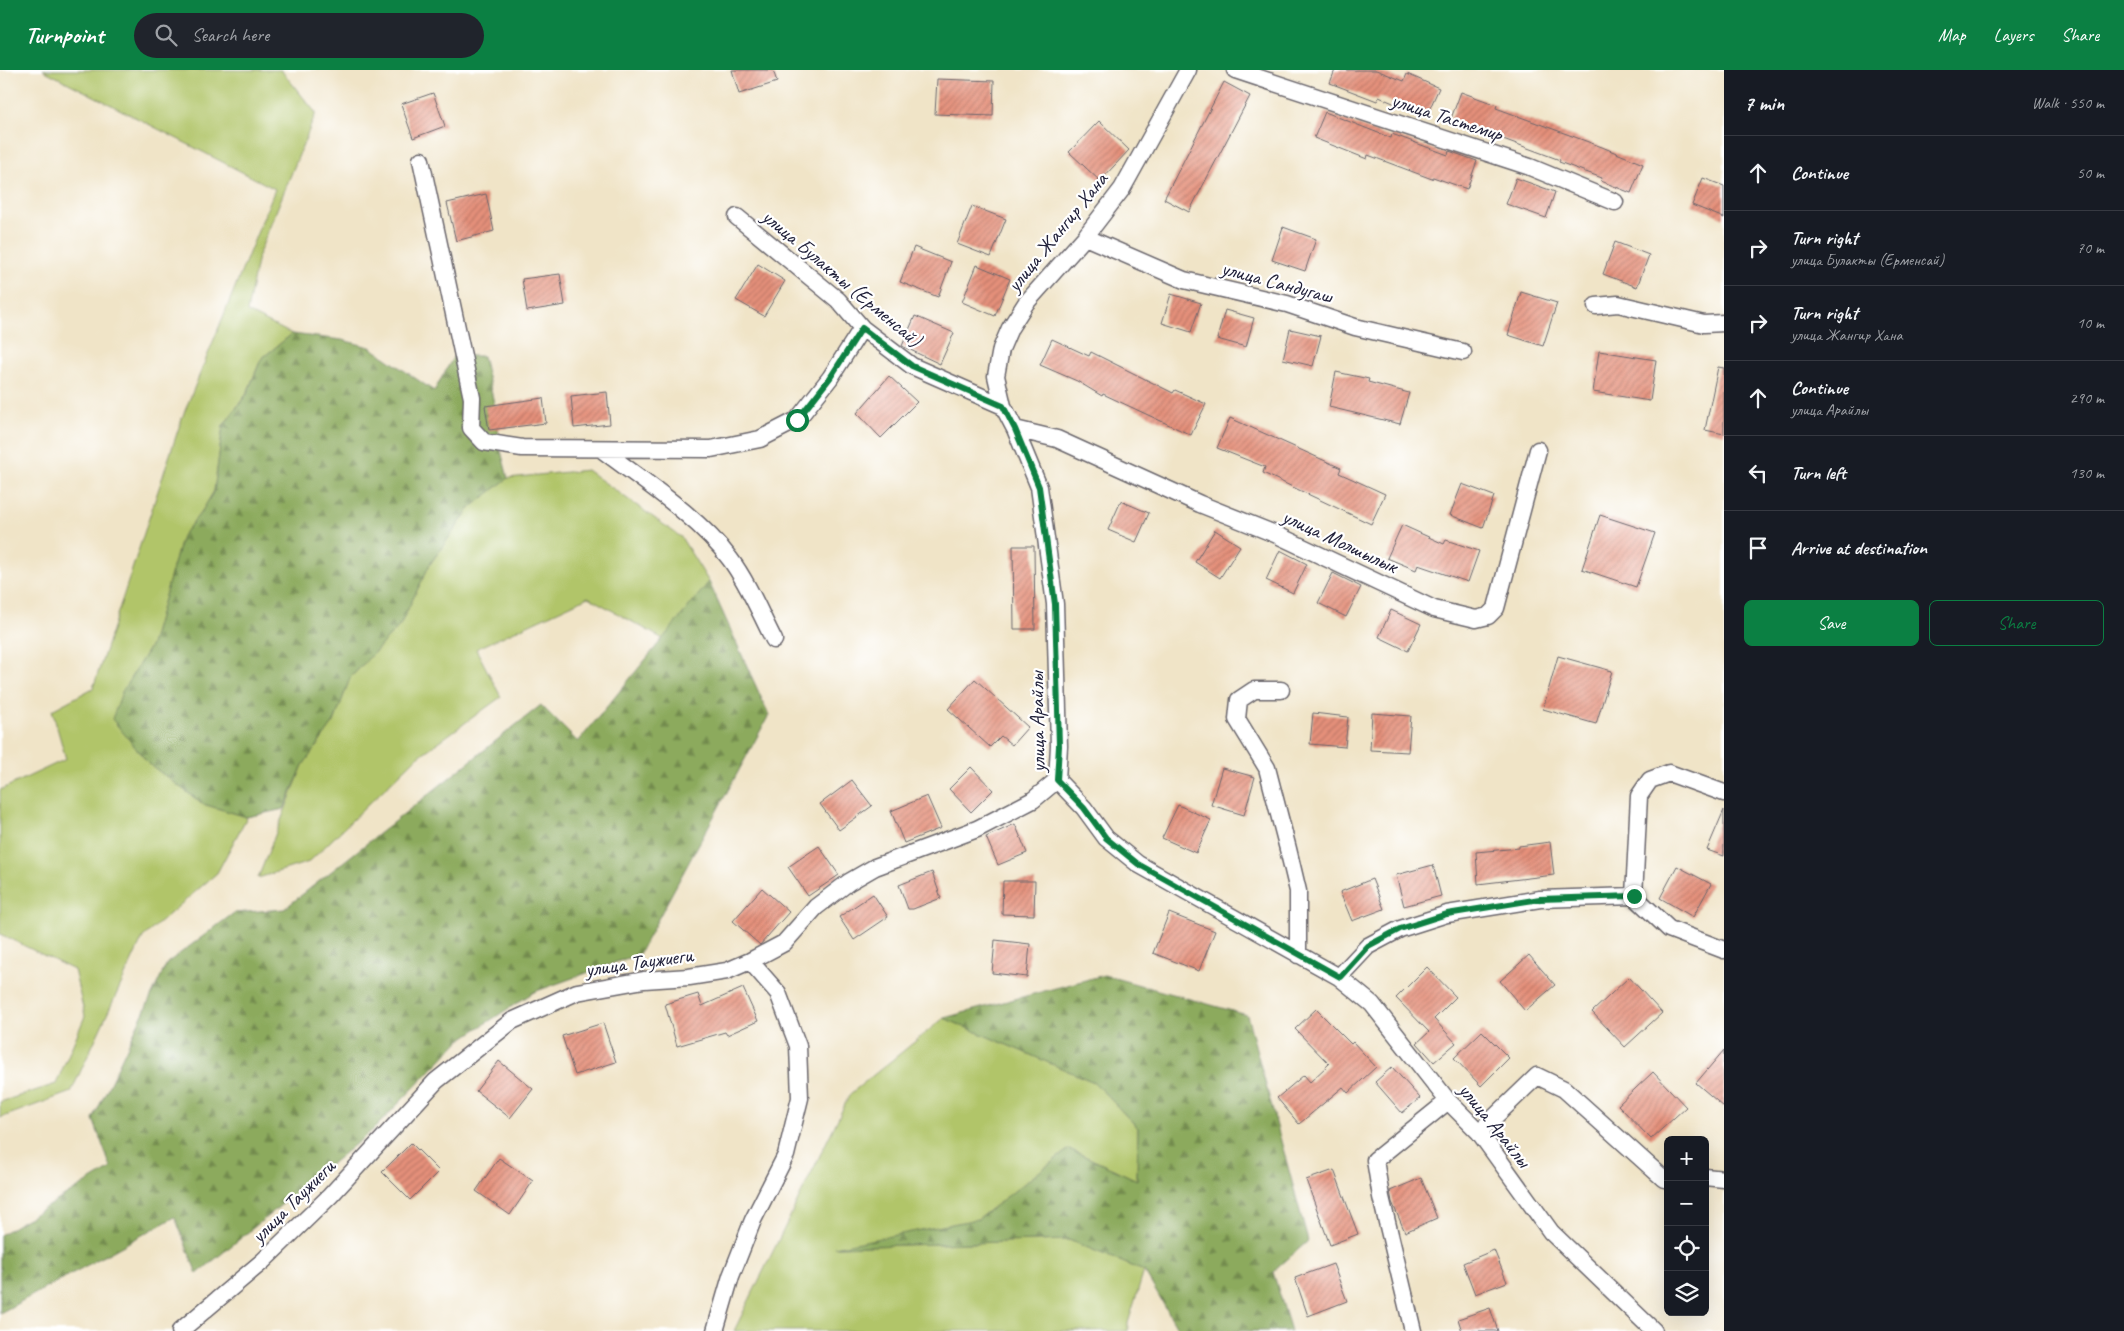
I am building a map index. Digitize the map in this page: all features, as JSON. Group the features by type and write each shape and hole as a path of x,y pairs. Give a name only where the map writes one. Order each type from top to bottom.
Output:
{"street":[{"name":"улица Жангир Хана","path":"1015,429 1003,406 996,376 1001,349 1010,328 1026,303 1085,237 1122,189 1188,70"},
{"name":"улица Тастемир","path":"1235,70 1530,167 1615,202"},
{"path":"421,160 472,398 471,428 484,442 522,448 601,449 711,448 760,440 797,420 830,378 862,328"},
{"name":"улица Булакты (Ерменсай)","path":"736,217 838,300 862,328 912,366 1003,406"},
{"name":"улица Сандугаш","path":"1085,237 1184,280 1287,304 1355,327 1463,352"},
{"path":"1596,306 1618,304 1704,324 1724,323"},
{"name":"улица Молшылык","path":"1015,429 1057,439 1200,504 1275,534 1434,609 1476,618 1488,616 1496,608 1538,450"},
{"name":"улица Арайлы","path":"1015,429 1039,487 1055,604 1059,746 1057,780 1084,808 1106,838 1138,864 1340,977 1372,1004 1448,1101 1478,1132 1552,1232 1654,1331"},
{"path":"601,449 694,521 730,558 750,592 774,640"},
{"path":"1281,690 1254,690 1239,700 1237,719 1268,768 1298,891 1298,954"},
{"path":"1634,896 1638,796 1650,780 1669,773 1724,793"},
{"name":"улица Таужиеги","path":"180,1331 269,1255 350,1175 436,1081 512,1021 577,992 644,980 689,977 727,971 750,961 784,943 816,907 849,882 875,868 977,828 1033,800 1057,780"},
{"path":"1340,977 1368,946 1400,929 1447,914 1540,899 1634,896 1669,929 1724,950"},
{"path":"714,1331 731,1276 753,1220 786,1155 800,1098 798,1046 778,993 750,961"},
{"path":"1478,1132 1537,1076 1564,1090 1664,1179"},
{"path":"1413,1331 1381,1197 1375,1160 1448,1101"},
{"path":"1709,1177 1724,1178"}],"green space":[{"path":"43,70 281,70 316,113 258,256 247,312 292,334 261,359 247,393 223,426 214,491 202,511 182,536 151,645 122,692 148,763 203,804 247,817 217,873 143,937 71,1092 0,1118 0,1102 56,1084 85,1016 74,970 0,934 0,790 66,759 52,710 93,688 182,418 275,189"},
{"path":"292,334 342,340 370,347 434,391 454,356 483,356 498,420 499,443 508,478 470,508 430,564 400,625 350,678 334,722 303,765 284,809 247,817 203,804 148,763 112,719 122,692 151,645 182,536 202,511 214,491 223,426 247,394 261,359"},
{"path":"587,470 681,537 709,582 663,639 588,597 476,649 501,697 415,759 309,862 258,878 303,765 334,722 350,678 400,625 430,564 470,508 508,478"},
{"path":"709,582 769,715 639,954 534,992 460,1040 374,1129 197,1274 175,1217 0,1313 0,1235 111,1168 93,1119 167,963 234,913 284,909 541,705 578,742"},
{"path":"1104,975 1247,1015 1308,1241 1273,1272 1291,1331 1179,1331 1144,1271 1069,1240 834,1247 978,1219 1069,1149 1137,1180 1138,1128 1094,1082 944,1018"},
{"path":"944,1018 1094,1082 1138,1128 1137,1180 1069,1149 978,1219 838,1247 1069,1240 1144,1271 1128,1323 1128,1331 734,1331 850,1094"}],"building":[{"path":"732,70 773,70 777,82 739,94"},
{"path":"1335,70 1376,70 1404,81 1407,74 1439,88 1426,117 1379,97 1377,101 1330,83"},
{"path":"937,79 994,81 993,116 935,114"},
{"path":"1224,82 1250,96 1189,212 1164,199"},
{"path":"1461,92 1497,105 1496,108 1643,164 1631,193 1601,181 1602,178 1559,162 1560,160 1450,121"},
{"path":"433,93 445,126 413,138 401,104"},
{"path":"1325,112 1391,138 1392,134 1448,155 1449,151 1477,161 1467,189 1433,177 1432,179 1368,155 1367,159 1314,138"},
{"path":"1099,121 1129,150 1100,181 1069,152"},
{"path":"1516,178 1555,192 1546,218 1506,204"},
{"path":"1703,178 1724,186 1724,218 1692,205"},
{"path":"486,194 494,231 456,241 447,203"},
{"path":"972,206 1006,219 991,257 957,244"},
{"path":"1283,227 1316,239 1305,271 1272,260"},
{"path":"1615,242 1649,255 1637,287 1603,274"},
{"path":"914,247 951,262 938,297 900,282"},
{"path":"758,264 785,281 764,316 736,300"},
{"path":"977,265 1010,279 995,316 962,302"},
{"path":"560,274 565,305 527,311 522,279"},
{"path":"1521,292 1557,303 1543,346 1508,335"},
{"path":"1171,294 1201,303 1191,332 1162,323"},
{"path":"1225,310 1254,318 1246,347 1217,339"},
{"path":"915,316 954,333 940,364 902,346"},
{"path":"1290,329 1321,336 1313,366 1283,359"},
{"path":"1052,339 1089,356 1091,352 1173,393 1175,390 1206,404 1191,435 1103,394 1102,396 1077,381 1040,365"},
{"path":"1599,351 1656,360 1650,401 1593,392"},
{"path":"1718,367 1724,368 1724,434 1705,430"},
{"path":"1336,372 1369,379 1368,382 1409,393 1400,424 1329,407"},
{"path":"889,376 917,402 881,438 857,413"},
{"path":"607,392 610,424 574,428 571,396"},
{"path":"543,398 546,423 489,430 485,406"},
{"path":"1230,418 1341,468 1339,473 1385,494 1371,524 1263,473 1265,467 1217,448"},
{"path":"1462,484 1494,496 1483,528 1450,515"},
{"path":"1121,501 1149,513 1136,542 1108,530"},
{"path":"1600,515 1655,533 1636,587 1582,569"},
{"path":"1402,525 1444,544 1446,540 1479,551 1468,582 1418,565 1416,570 1387,558"},
{"path":"1215,530 1240,546 1220,578 1195,562"},
{"path":"1013,546 1034,546 1035,629 1014,629"},
{"path":"1280,550 1307,564 1293,593 1266,580"},
{"path":"1333,573 1361,587 1346,617 1318,603"},
{"path":"1391,610 1421,624 1408,651 1379,637"},
{"path":"1558,656 1612,671 1596,724 1543,709"},
{"path":"975,679 1028,727 1012,745 1001,736 990,747 948,709"},
{"path":"1313,713 1348,717 1345,747 1310,744"},
{"path":"1372,713 1411,716 1408,752 1370,750"},
{"path":"971,767 993,790 971,812 949,789"},
{"path":"1222,768 1255,777 1244,815 1211,805"},
{"path":"852,780 872,806 839,830 820,804"},
{"path":"927,796 941,828 904,843 891,811"},
{"path":"1178,805 1211,820 1196,853 1162,838"},
{"path":"1724,810 1724,856 1707,850"},
{"path":"1015,824 1027,853 998,865 986,837"},
{"path":"1550,842 1554,875 1478,884 1476,852 1519,848 1519,846"},
{"path":"819,846 839,875 808,896 788,867"},
{"path":"1433,865 1441,896 1404,906 1396,875"},
{"path":"1677,866 1711,884 1693,917 1660,898"},
{"path":"932,872 941,898 913,909 908,909 899,885"},
{"path":"1372,879 1384,909 1352,921 1340,892"},
{"path":"1003,881 1035,881 1034,915 1002,914"},
{"path":"762,888 789,912 760,945 733,921"},
{"path":"873,894 888,917 854,940 839,917"},
{"path":"1169,913 1215,931 1199,971 1153,953"},
{"path":"995,940 1030,944 1027,977 992,973"},
{"path":"1529,955 1555,985 1525,1011 1500,981"},
{"path":"1427,967 1456,997 1434,1019 1456,1043 1434,1062 1417,1043 1429,1032 1396,998"},
{"path":"1629,977 1662,1013 1625,1047 1592,1012"},
{"path":"743,988 758,1021 727,1035 725,1032 677,1046 665,1004 698,994 702,1006"},
{"path":"1316,1009 1351,1044 1353,1042 1376,1067 1348,1093 1343,1087 1299,1124 1277,1098 1304,1075 1310,1082 1329,1064 1295,1029"},
{"path":"603,1023 616,1062 575,1075 562,1036"},
{"path":"1482,1031 1509,1058 1481,1086 1454,1058"},
{"path":"1724,1050 1724,1107 1696,1083"},
{"path":"499,1061 533,1089 510,1118 476,1091"},
{"path":"1392,1067 1420,1098 1402,1113 1375,1082"},
{"path":"1653,1072 1686,1107 1651,1139 1618,1105"},
{"path":"411,1143 439,1171 410,1200 382,1172"},
{"path":"499,1158 533,1181 510,1215 476,1191"},
{"path":"1334,1170 1358,1234 1330,1245 1306,1180"},
{"path":"1421,1178 1437,1218 1405,1232 1392,1202 1390,1191"},
{"path":"1494,1250 1507,1282 1475,1294 1463,1263"},
{"path":"1333,1264 1347,1301 1308,1316 1295,1278"},
{"path":"1490,1308 1498,1331 1462,1331 1458,1319"}],"route":[{"path":"797,420 830,378 862,328 912,366 1003,406 1015,429 1039,487 1055,604 1059,746 1057,780 1084,808 1106,838 1138,864 1340,977 1368,946 1400,929 1447,914 1540,899 1634,896"}]}
